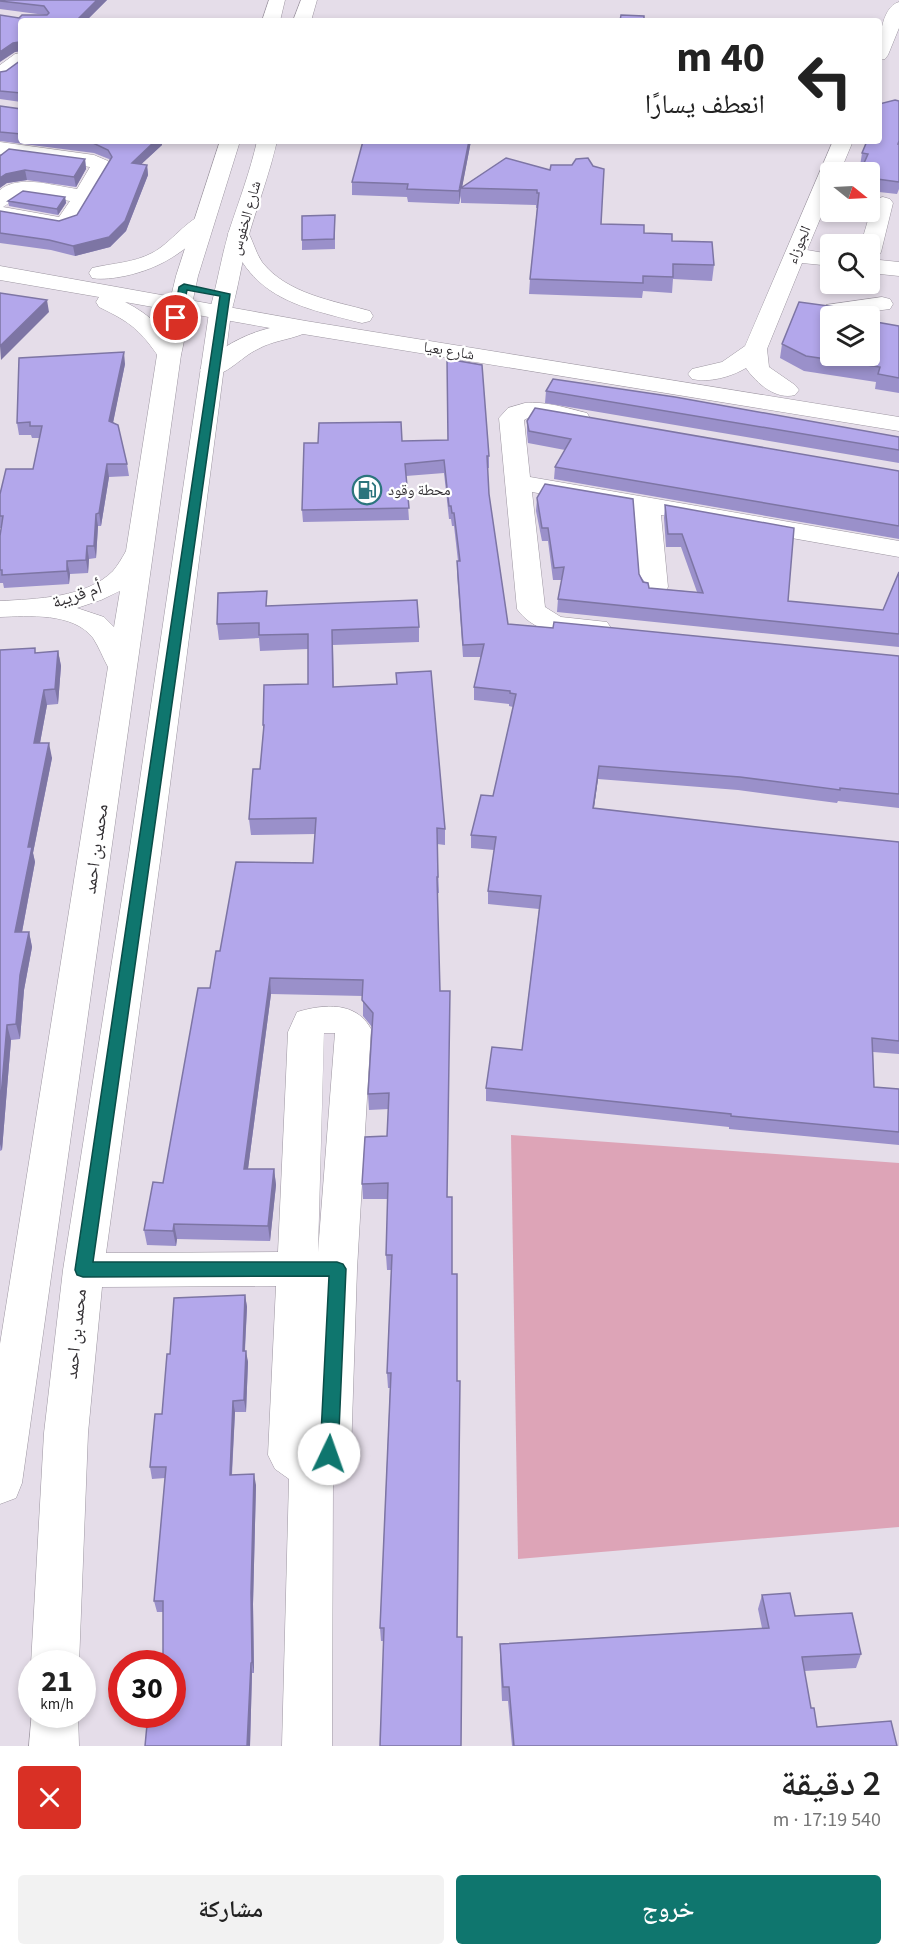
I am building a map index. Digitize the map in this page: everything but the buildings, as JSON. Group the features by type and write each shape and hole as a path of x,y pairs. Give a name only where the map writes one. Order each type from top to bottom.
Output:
{"street":[{"path":"272,18 277,0"},
{"path":"303,18 309,0"},
{"path":"882,50 895,27 899,7"},
{"path":"0,74 18,60"},
{"path":"181,296 229,144"},
{"name":"شارع الخفوس","path":"223,303 239,233 260,173 266,144"},
{"name":"الجوزاء","path":"755,349 842,144"},
{"path":"0,148 94,161 101,165 81,196 74,216 69,220 60,223 0,213"},
{"path":"0,202 10,192 22,188 81,196"},
{"path":"875,234 883,203"},
{"path":"100,273 135,267 165,256 176,249 205,220"},
{"path":"239,233 255,268 267,277 295,295 362,316"},
{"path":"795,255 820,259"},
{"name":"شارع بعيا","path":"0,258 100,273 181,296"},
{"path":"880,267 899,268"},
{"name":"شارع بعيا","path":"0,273 46,282 181,296 223,303 362,316 496,337 899,408"},
{"path":"46,282 103,300 133,315 158,334 169,355"},
{"path":"871,294 890,308"},
{"name":"محمد بن احمد","path":"0,1483 169,355 181,296"},
{"name":"شارع بعيا","path":"223,303 306,328 620,377 899,424"},
{"name":"محمد بن احمد","path":"56,1650 66,1433 83,1270 223,303"},
{"path":"212,370 226,357 259,338 282,331 306,328"},
{"path":"700,374 737,366 755,349"},
{"path":"755,349 755,364 759,371 766,378 787,390"},
{"path":"596,421 527,409 516,412 511,418 517,483 531,609 538,619 548,623 618,630"},
{"path":"517,483 899,549"},
{"path":"646,505 654,587"},
{"name":"أم قريبة","path":"0,609 35,608 91,595 118,581 139,552"},
{"name":"أم قريبة","path":"35,608 79,616 99,626 111,641 122,667"},
{"path":"320,1019 341,1020 349,1023 353,1029 337,1269 329,1454 311,1468 290,1455 306,1032 310,1022 320,1019"},
{"path":"83,1270 337,1269"},
{"path":"307,1746 311,1468"},
{"path":"54,1728 54,1746"}],"shaded area":[{"path":"511,1135 899,1163 899,1527 518,1559"}],"place":[{"name":"محطة وقود","path":"367,490"}],"route":[{"path":"176,318 184,287 225,294 220,313 145,854 83,1270 337,1269 329,1454"}]}
